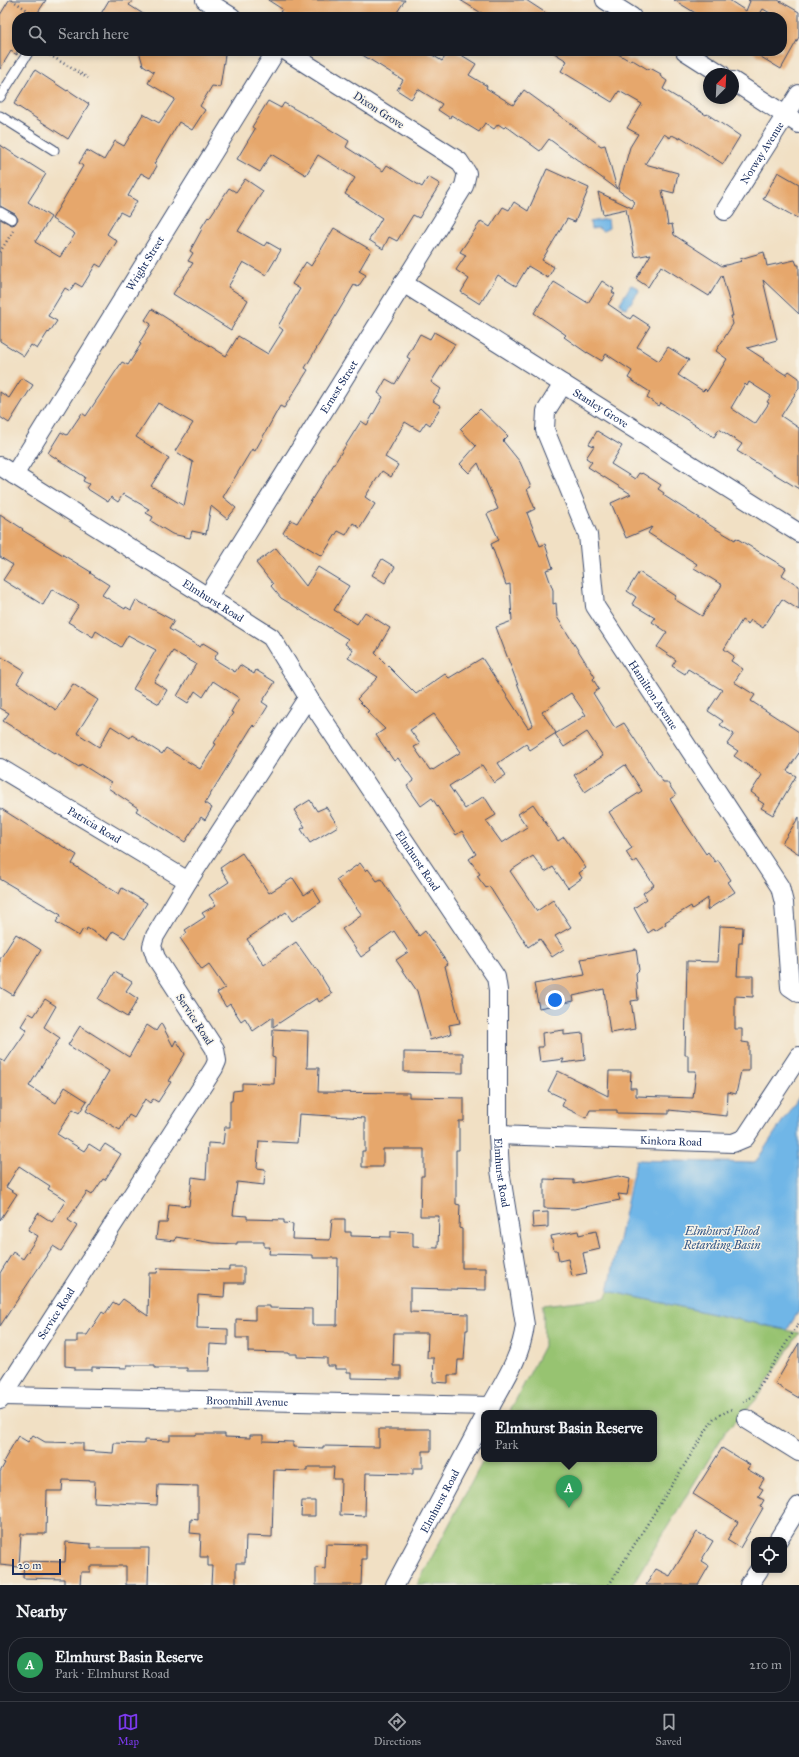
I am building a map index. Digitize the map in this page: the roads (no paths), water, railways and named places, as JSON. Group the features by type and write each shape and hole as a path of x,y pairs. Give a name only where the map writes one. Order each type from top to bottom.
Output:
{"street":[{"path":"205,0 224,12"},
{"path":"605,0 624,12"},
{"name":"Wright Street","path":"7,470 273,56"},
{"name":"Dixon Grove","path":"294,56 459,162 467,173"},
{"path":"693,56 712,68"},
{"path":"739,86 792,119"},
{"name":"Norway Avenue","path":"725,211 792,119 799,94"},
{"name":"Ernest Street","path":"207,598 464,186 467,173"},
{"name":"Stanley Grove","path":"403,283 799,533"},
{"name":"Hamilton Avenue","path":"563,384 546,411 545,430 588,535 595,606 780,887 784,903 790,987 799,993"},
{"name":"Elmhurst Road","path":"7,470 207,598 272,637 308,697 496,978 498,990 498,1135 500,1170 525,1325 523,1342 518,1357 488,1410"},
{"name":"Service Road","path":"1,1398 206,1083 217,1061 215,1049 156,958 152,946 155,936 188,881 308,697"},
{"name":"Patricia Road","path":"0,768 188,881"},
{"name":"Kinkora Road","path":"498,1135 733,1143 745,1138 799,1056"},
{"name":"Broomhill Avenue","path":"1,1398 481,1412"},
{"path":"740,1410 799,1452"},
{"name":"Elmhurst Road","path":"395,1585 481,1423"},
{"path":"780,1537 799,1506"},
{"path":"749,1585 757,1573"}],"lane":[{"path":"0,97 25,56"},
{"path":"0,116 54,150"},
{"path":"0,212 13,223"}],"water":[{"path":"608,219 609,228 603,231 598,228 591,229 590,222"},
{"path":"631,285 637,287 639,291 627,308 622,307 620,303"},
{"name":"Elmhurst Flood Retarding Basin","path":"799,1096 799,1311 787,1330 608,1291 636,1160 755,1163"}],"place":[{"name":"Elmhurst Basin Reserve","path":"569,1508"}]}
